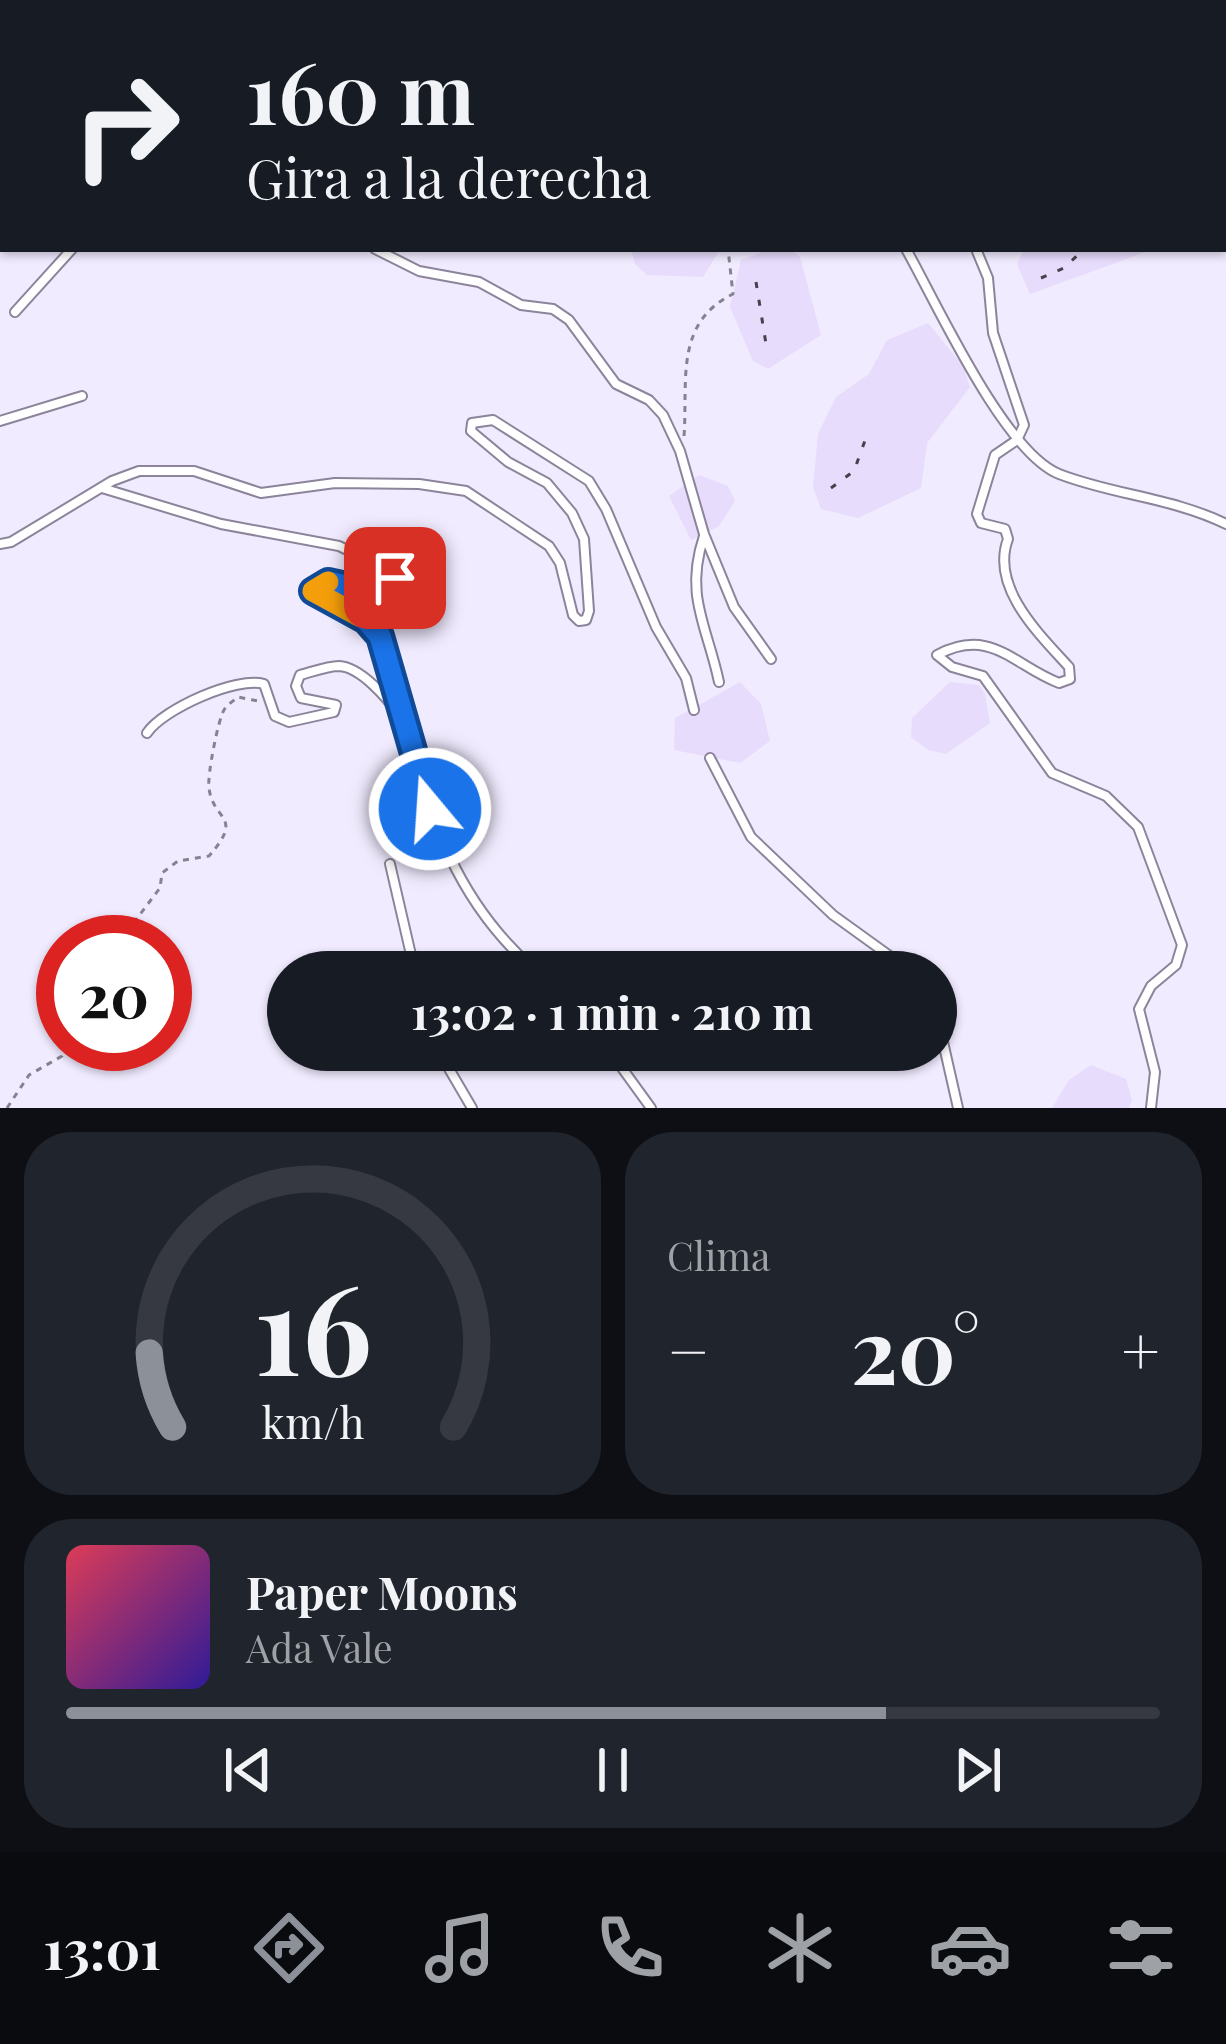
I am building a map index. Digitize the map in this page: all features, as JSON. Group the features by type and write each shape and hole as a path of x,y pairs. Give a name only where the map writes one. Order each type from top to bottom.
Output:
{"lane":[{"path":"15,312 69,252"},
{"path":"381,252 419,271 479,282 521,304 553,309 568,320 616,384 649,400 663,415 680,451 704,534 734,607 771,659"},
{"path":"908,252 974,373 1033,460 1057,473 1226,524"},
{"path":"977,252 988,278 993,334 1024,425 1017,440 995,454 977,514 981,523 1005,529 1008,539 1002,556 1010,590 1069,667 1070,679 1059,683 1040,676 1013,654 992,647 950,648 937,655 952,667 982,676 1052,773 1106,796 1138,827 1182,945 1176,965 1151,986 1139,1009 1155,1072 1151,1108"},
{"path":"0,422 82,396"},
{"path":"0,544 139,471 194,471 261,493 335,483 418,484 466,491 548,545 560,563 573,615 586,620 584,539 572,513 547,483 508,462 471,430 478,419 493,419 589,481 606,509 656,627 686,678 694,710"},
{"path":"101,487 221,524 339,546 380,566 409,568 409,576 351,587 328,582 313,591 366,620 380,636 418,779 442,838 482,917 516,951"},
{"path":"704,534 698,554 697,613 713,653 718,682"},
{"path":"147,733 163,713 207,697 219,687 255,681 264,684 275,716 289,722 334,712 336,705 301,698 296,686 300,675 347,667 388,699 404,722"},
{"path":"710,758 751,837 833,914 883,951"},
{"path":"390,864 410,951"},
{"path":"450,1071 472,1108"},
{"path":"624,1071 651,1108"},
{"path":"950,1071 958,1108"}],"path":[{"path":"680,451 685,433 687,349 704,314 733,294 728,252"},
{"path":"140,915 160,888 162,873 178,861 209,856 224,839 226,820 208,789 224,710 238,697 272,705"},
{"path":"7,1108 36,1071"}],"shaded area":[{"path":"632,252 718,252 703,277 647,275 635,264"},
{"path":"762,252 794,252 800,257 821,335 768,369 753,361 730,307 741,260"},
{"path":"1023,252 1146,252 1030,294 1017,264"},
{"path":"928,323 963,366 970,387 927,443 921,488 858,518 821,509 813,487 818,434 836,397 869,374 887,340"},
{"path":"699,475 728,486 735,501 719,526 691,540 669,496"},
{"path":"740,682 761,704 770,741 740,763 674,750 675,718"},
{"path":"950,682 979,685 990,723 946,754 928,750 911,737 912,718"},
{"path":"1091,1065 1126,1079 1132,1100 1129,1108 1052,1108 1069,1080"}],"railway":[{"path":"1041,278 1064,268 1081,252"},
{"path":"756,282 766,344"},
{"path":"831,488 854,471 867,435"}],"slow traffic":[{"path":"328,582 313,591 359,616"}],"route":[{"path":"395,578 351,587 328,582 313,591 366,620 380,636 430,809"}]}
